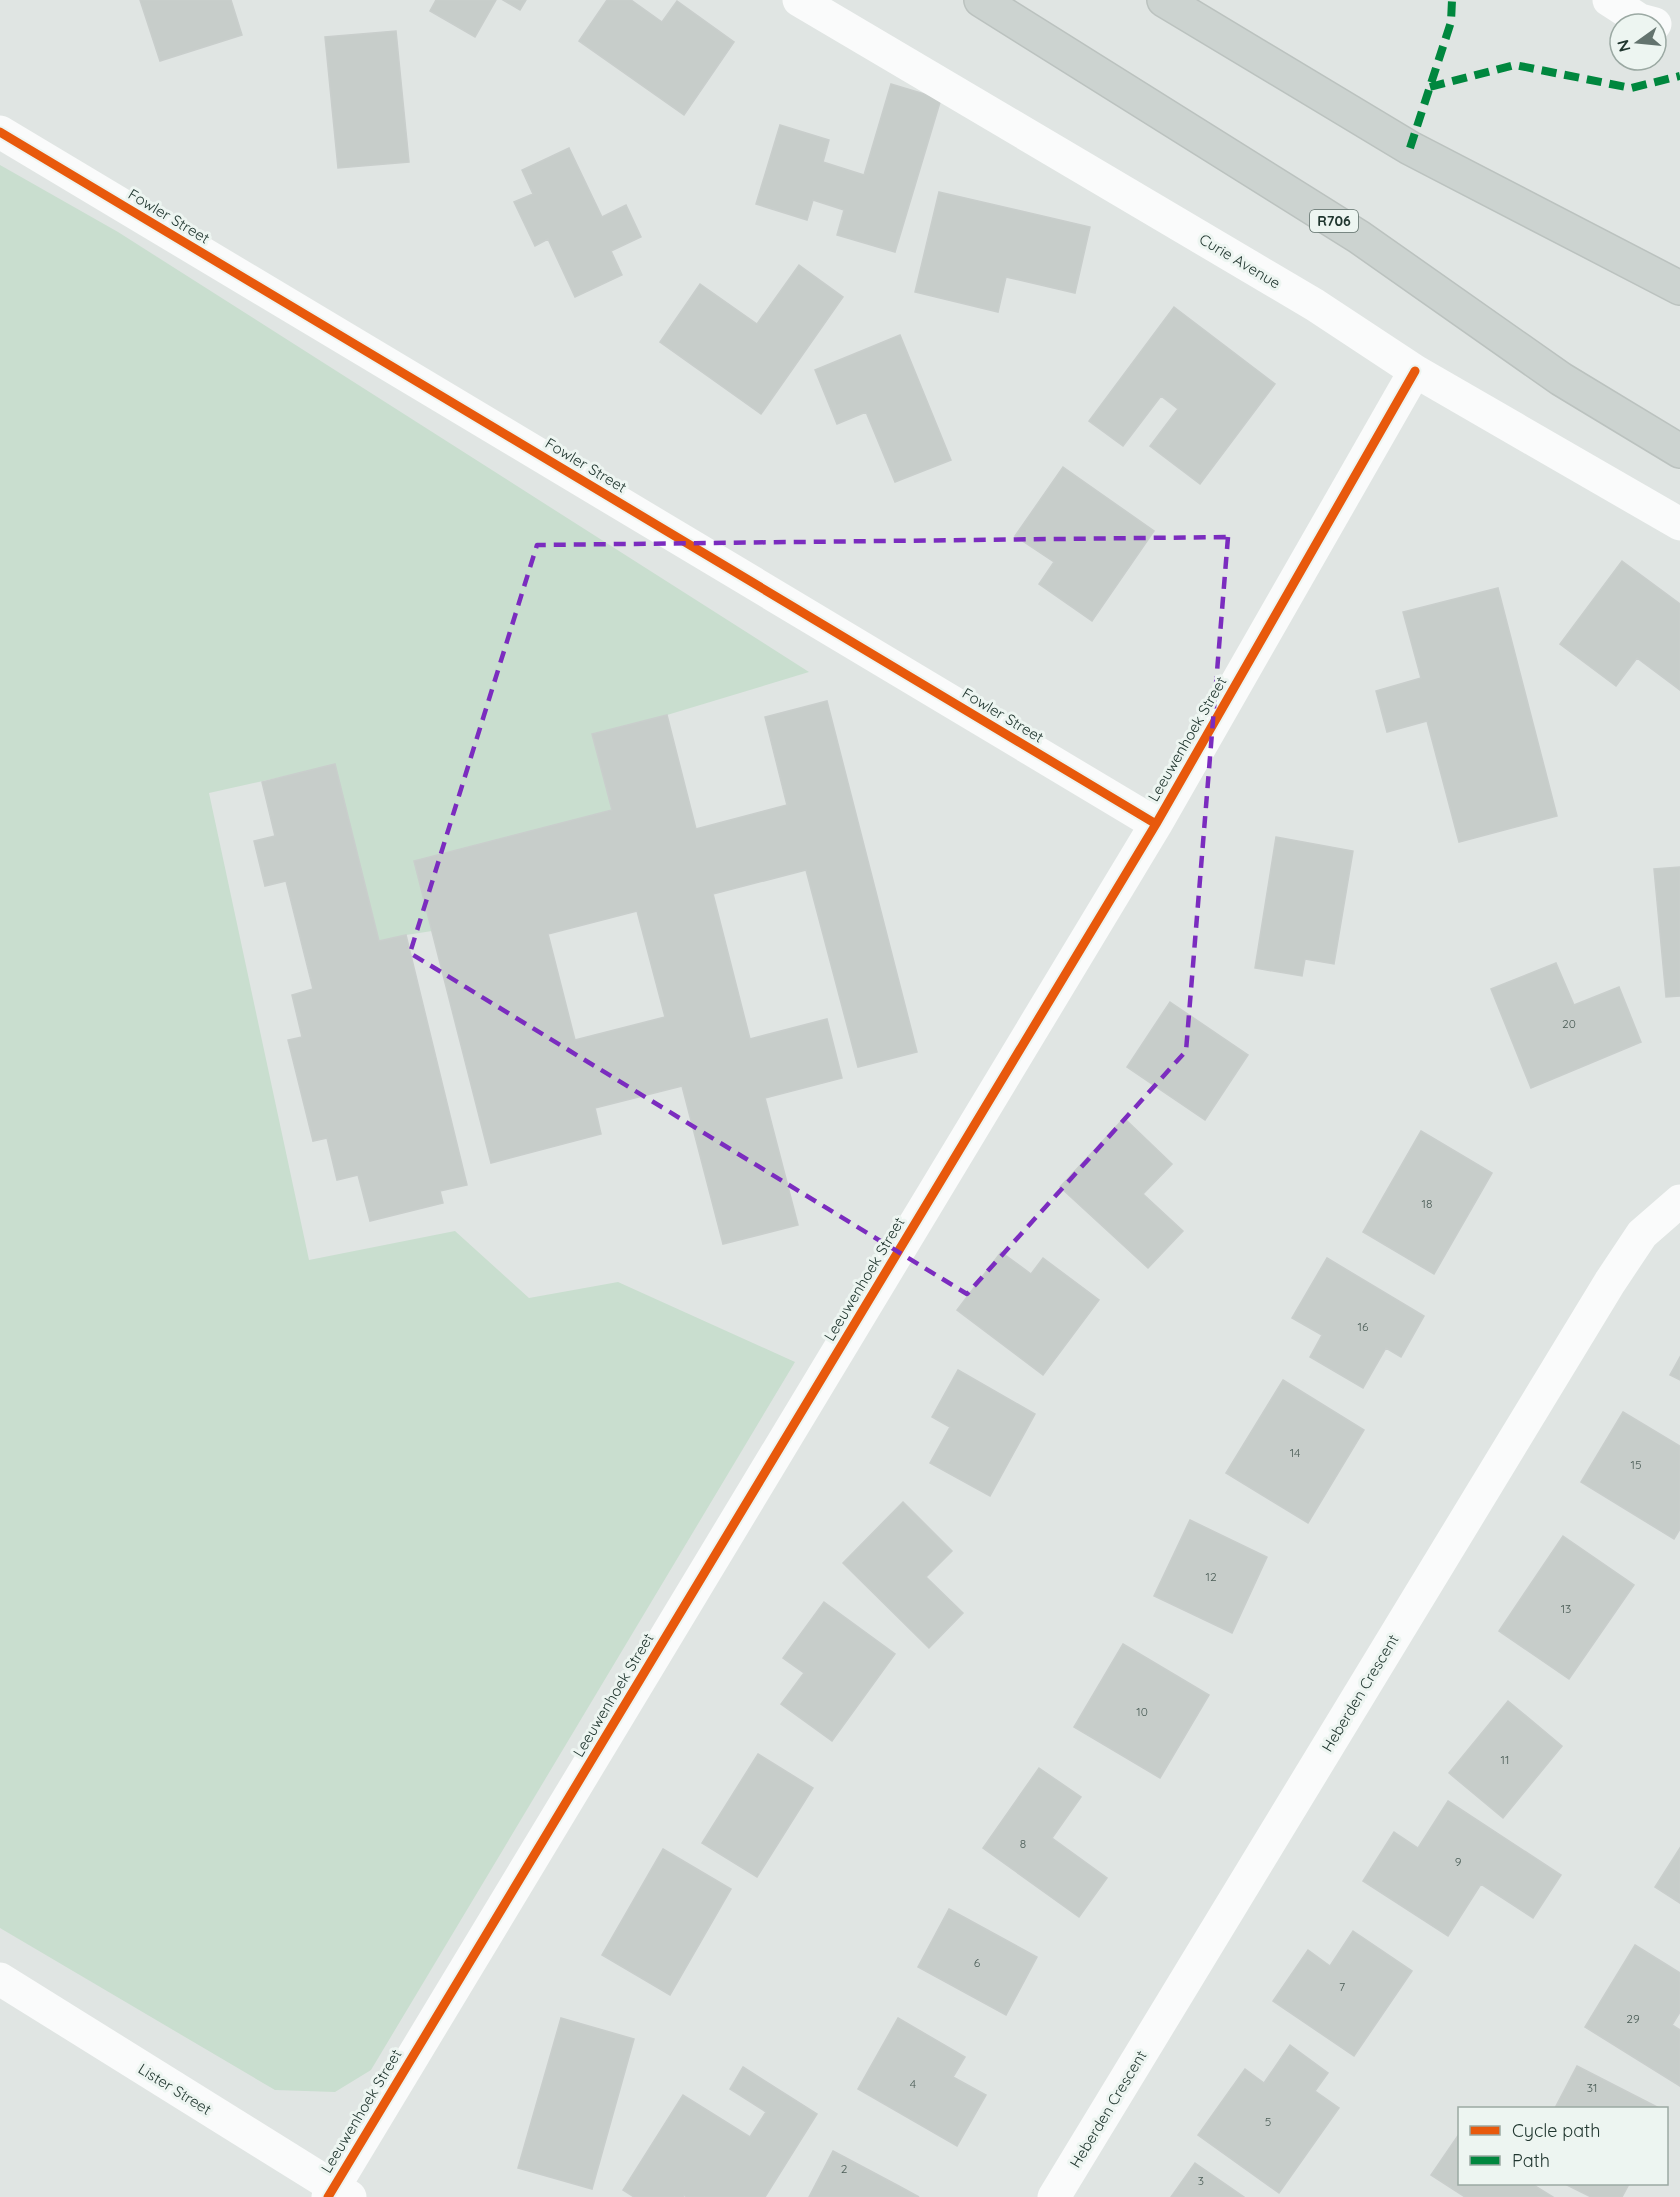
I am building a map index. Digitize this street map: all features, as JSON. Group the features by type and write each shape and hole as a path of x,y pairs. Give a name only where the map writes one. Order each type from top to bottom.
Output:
{"main road":[{"name":"R706","path":"981,0 1359,237 1561,379 1680,451"},
{"path":"1164,0 1410,148 1677,285"}],"street":[{"name":"Curie Avenue","path":"799,0 1305,299 1415,370 1680,524"},
{"path":"1609,0 1628,12"},
{"name":"Fowler Street","path":"0,132 1156,824"},
{"name":"Leeuwenhoek Street","path":"337,2194 1156,824 1415,370"},
{"name":"Heberden Crescent","path":"1054,2197 1610,1282 1642,1234 1680,1201"},
{"name":"Lister Street","path":"0,1979 337,2194"}],"highlighted area":[{"path":"1228,537 1186,1051 967,1294 410,953 537,545"}],"green space":[{"path":"0,165 118,232 809,672 667,715 592,734 612,810 432,931 379,941 335,765 209,793 309,1260 455,1231 529,1298 618,1282 795,1362 371,2070 335,2092 275,2090 0,1928"}],"building":[{"path":"140,0 231,0 242,35 160,61"},
{"path":"436,0 496,0 475,37 430,11"},
{"path":"503,0 526,0 520,10"},
{"path":"607,0 631,0 662,22 677,1 734,42 684,115 579,41"},
{"path":"396,31 409,162 338,168 325,37"},
{"path":"891,84 941,99 895,252 837,235 844,210 813,200 807,220 756,204 780,125 829,140 823,162 864,175"},
{"path":"569,148 602,217 626,205 641,237 611,251 622,275 575,297 548,239 535,246 514,202 533,194 522,170"},
{"path":"939,192 1090,227 1075,293 1006,277 998,312 915,292"},
{"path":"799,265 843,297 761,414 660,342 700,284 757,324"},
{"path":"1174,307 1275,384 1200,484 1150,446 1178,409 1161,396 1123,446 1089,421"},
{"path":"900,335 951,460 895,482 866,412 837,424 815,370"},
{"path":"1063,467 1154,531 1092,621 1039,584 1054,562 1015,536"},
{"path":"1622,561 1680,604 1680,690 1637,658 1616,686 1560,644"},
{"path":"1498,588 1557,816 1459,842 1427,721 1387,732 1376,691 1421,678 1403,612"},
{"path":"827,701 917,1052 858,1067 806,870 713,894 750,1039 827,1019 842,1078 765,1098 798,1225 723,1244 682,1086 595,1108 601,1134 491,1163 414,861 612,810 592,734 667,715 696,829 787,805 765,717","holes":["637,911 665,1017 575,1040 548,934"]},
{"path":"335,764 379,941 406,935 467,1185 440,1191 443,1203 370,1221 358,1175 337,1180 327,1138 313,1141 288,1040 302,1037 292,995 313,989 286,881 265,886 254,841 275,836 262,782"},
{"path":"1276,837 1353,851 1334,964 1305,959 1302,976 1255,968"},
{"path":"1680,867 1680,996 1666,997 1654,869"},
{"path":"1556,963 1574,1005 1619,987 1641,1042 1531,1088 1491,989"},
{"path":"1170,1002 1248,1055 1205,1120 1127,1067"},
{"path":"1124,1118 1172,1164 1143,1194 1183,1231 1148,1268 1060,1187"},
{"path":"1421,1131 1492,1173 1434,1274 1363,1232"},
{"path":"1001,1252 1031,1274 1043,1258 1099,1300 1043,1375 957,1310"},
{"path":"1327,1258 1424,1316 1401,1357 1386,1348 1363,1388 1310,1357 1322,1335 1292,1318"},
{"path":"1680,1357 1680,1380 1670,1375"},
{"path":"958,1370 1035,1414 990,1496 930,1463 950,1427 932,1417"},
{"path":"1283,1380 1364,1430 1308,1523 1226,1473"},
{"path":"1623,1412 1680,1446 1680,1529 1674,1539 1581,1482"},
{"path":"903,1502 952,1551 926,1577 963,1613 929,1648 843,1563"},
{"path":"1190,1520 1267,1557 1232,1633 1154,1596"},
{"path":"1563,1536 1634,1585 1569,1679 1499,1631"},
{"path":"824,1602 895,1654 832,1741 781,1704 804,1673 783,1658"},
{"path":"1123,1644 1209,1695 1160,1778 1074,1727"},
{"path":"1508,1701 1562,1746 1503,1818 1449,1773"},
{"path":"758,1754 813,1788 757,1877 702,1843"},
{"path":"1039,1768 1081,1797 1052,1838 1107,1878 1079,1917 983,1848"},
{"path":"1448,1801 1561,1875 1533,1918 1481,1884 1448,1936 1363,1881 1394,1832 1418,1848"},
{"path":"1680,1848 1680,1903 1655,1887"},
{"path":"663,1849 731,1889 670,1995 602,1955"},
{"path":"949,1909 1037,1957 1006,2015 918,1967"},
{"path":"1353,1931 1412,1971 1354,2056 1273,2001 1308,1950 1330,1966"},
{"path":"1635,1945 1680,1973 1680,2012 1672,2025 1680,2030 1680,2086 1585,2027"},
{"path":"561,2018 634,2039 592,2189 518,2168"},
{"path":"898,2018 965,2057 953,2077 986,2095 957,2146 858,2089"},
{"path":"1290,2045 1328,2073 1315,2091 1339,2108 1279,2193 1198,2135 1245,2069 1264,2083"},
{"path":"1577,2066 1657,2107 1556,2107"},
{"path":"743,2067 817,2114 765,2197 686,2197 684,2195 683,2197 634,2197 623,2190 683,2095 750,2137 766,2112 730,2089"},
{"path":"1458,2135 1458,2185 1534,2185 1553,2197 1465,2197 1431,2175"},
{"path":"833,2151 897,2185 919,2197 809,2197"},
{"path":"1195,2163 1244,2197 1171,2197"},
{"path":"1567,2185 1628,2185 1622,2197 1591,2197"}],"marked path":[{"path":"1410,148 1451,22 1452,0"},
{"path":"1430,87 1515,65 1631,88 1680,76"}],"cycle path":[{"path":"0,132 1156,824"},
{"path":"328,2197 1156,824 1415,371"}]}
